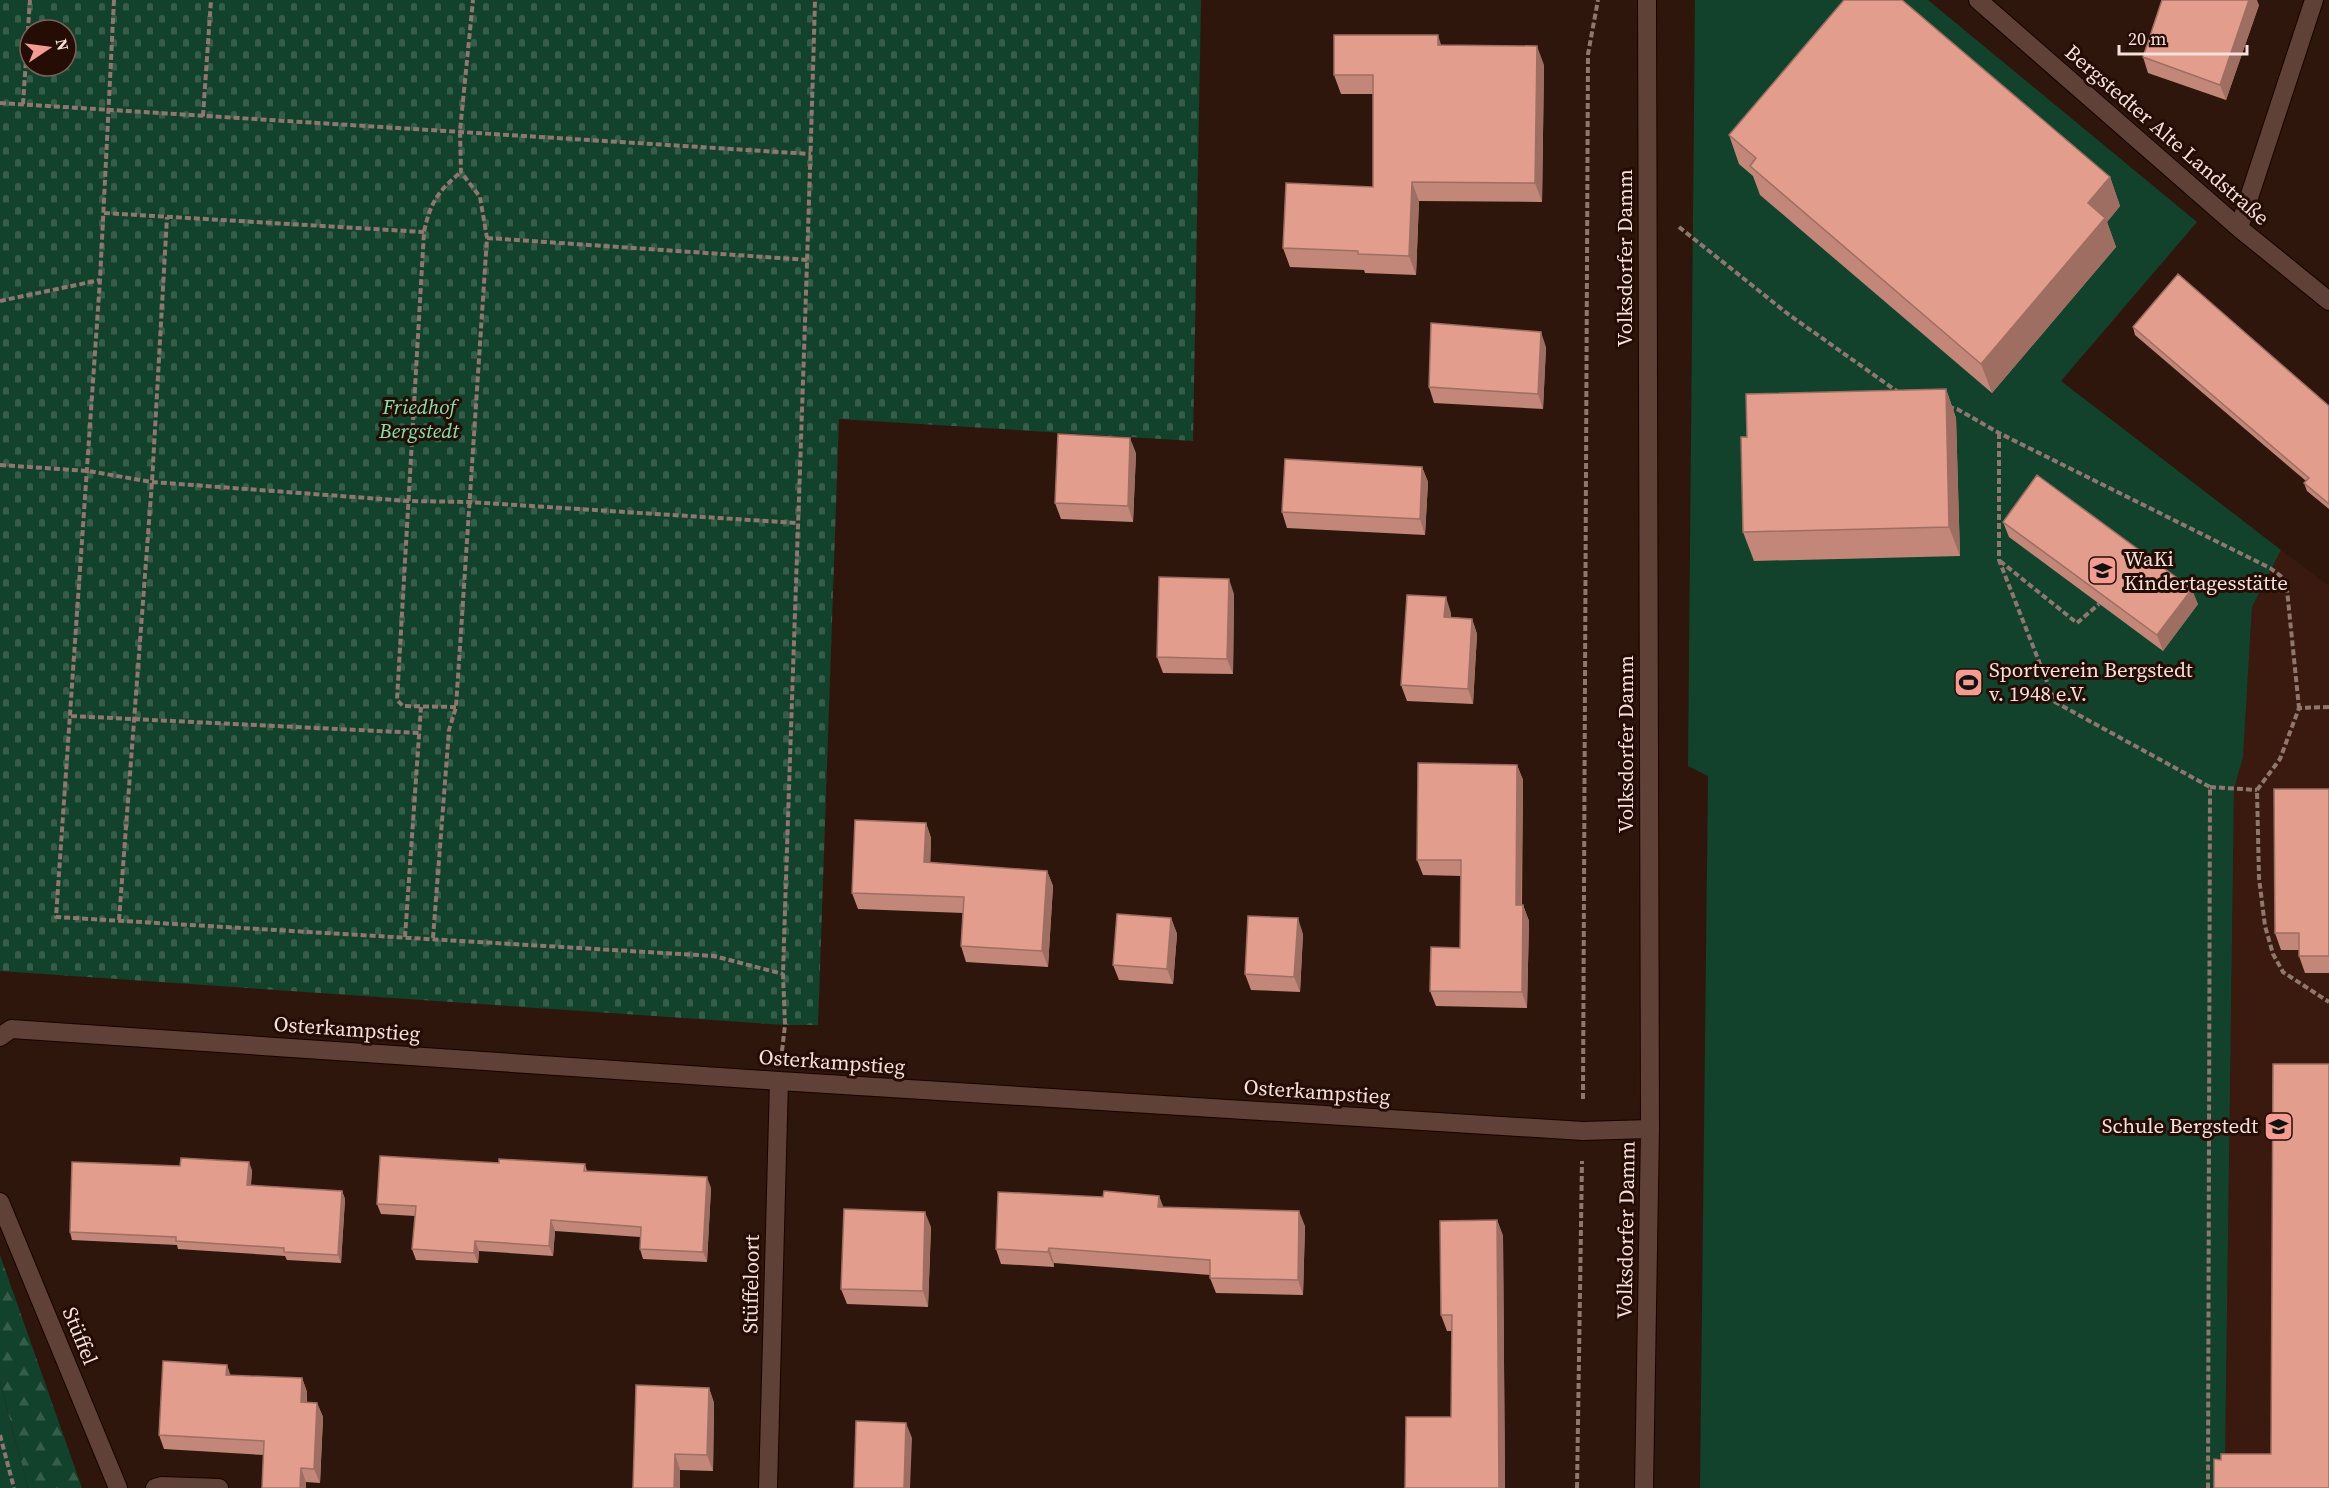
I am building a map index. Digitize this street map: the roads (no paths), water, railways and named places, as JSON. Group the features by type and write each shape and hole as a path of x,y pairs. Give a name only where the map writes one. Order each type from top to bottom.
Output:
{"street":[{"name":"Volksdorfer Damm","path":"1644,1488 1650,1129 1647,0"},
{"name":"Bergstedter Alte Landstraße","path":"1978,0 2239,228 2329,301"},
{"path":"2239,228 2314,0"},
{"name":"Osterkampstieg","path":"6,1033 1583,1131 1650,1129"},
{"name":"Stüffeloort","path":"768,1488 779,1081"},
{"name":"Stüffel","path":"0,1202 118,1488"},
{"path":"155,1488 162,1486 219,1488"}],"place":[{"name":"WaKi Kindertagesstätte","path":"2103,571"},
{"name":"Sportverein Bergstedt v. 1948 e.V.","path":"1968,682"},
{"name":"Schule Bergstedt","path":"2279,1126"}],"park label":[{"name":"Friedhof Bergstedt","path":"419,419"}]}
